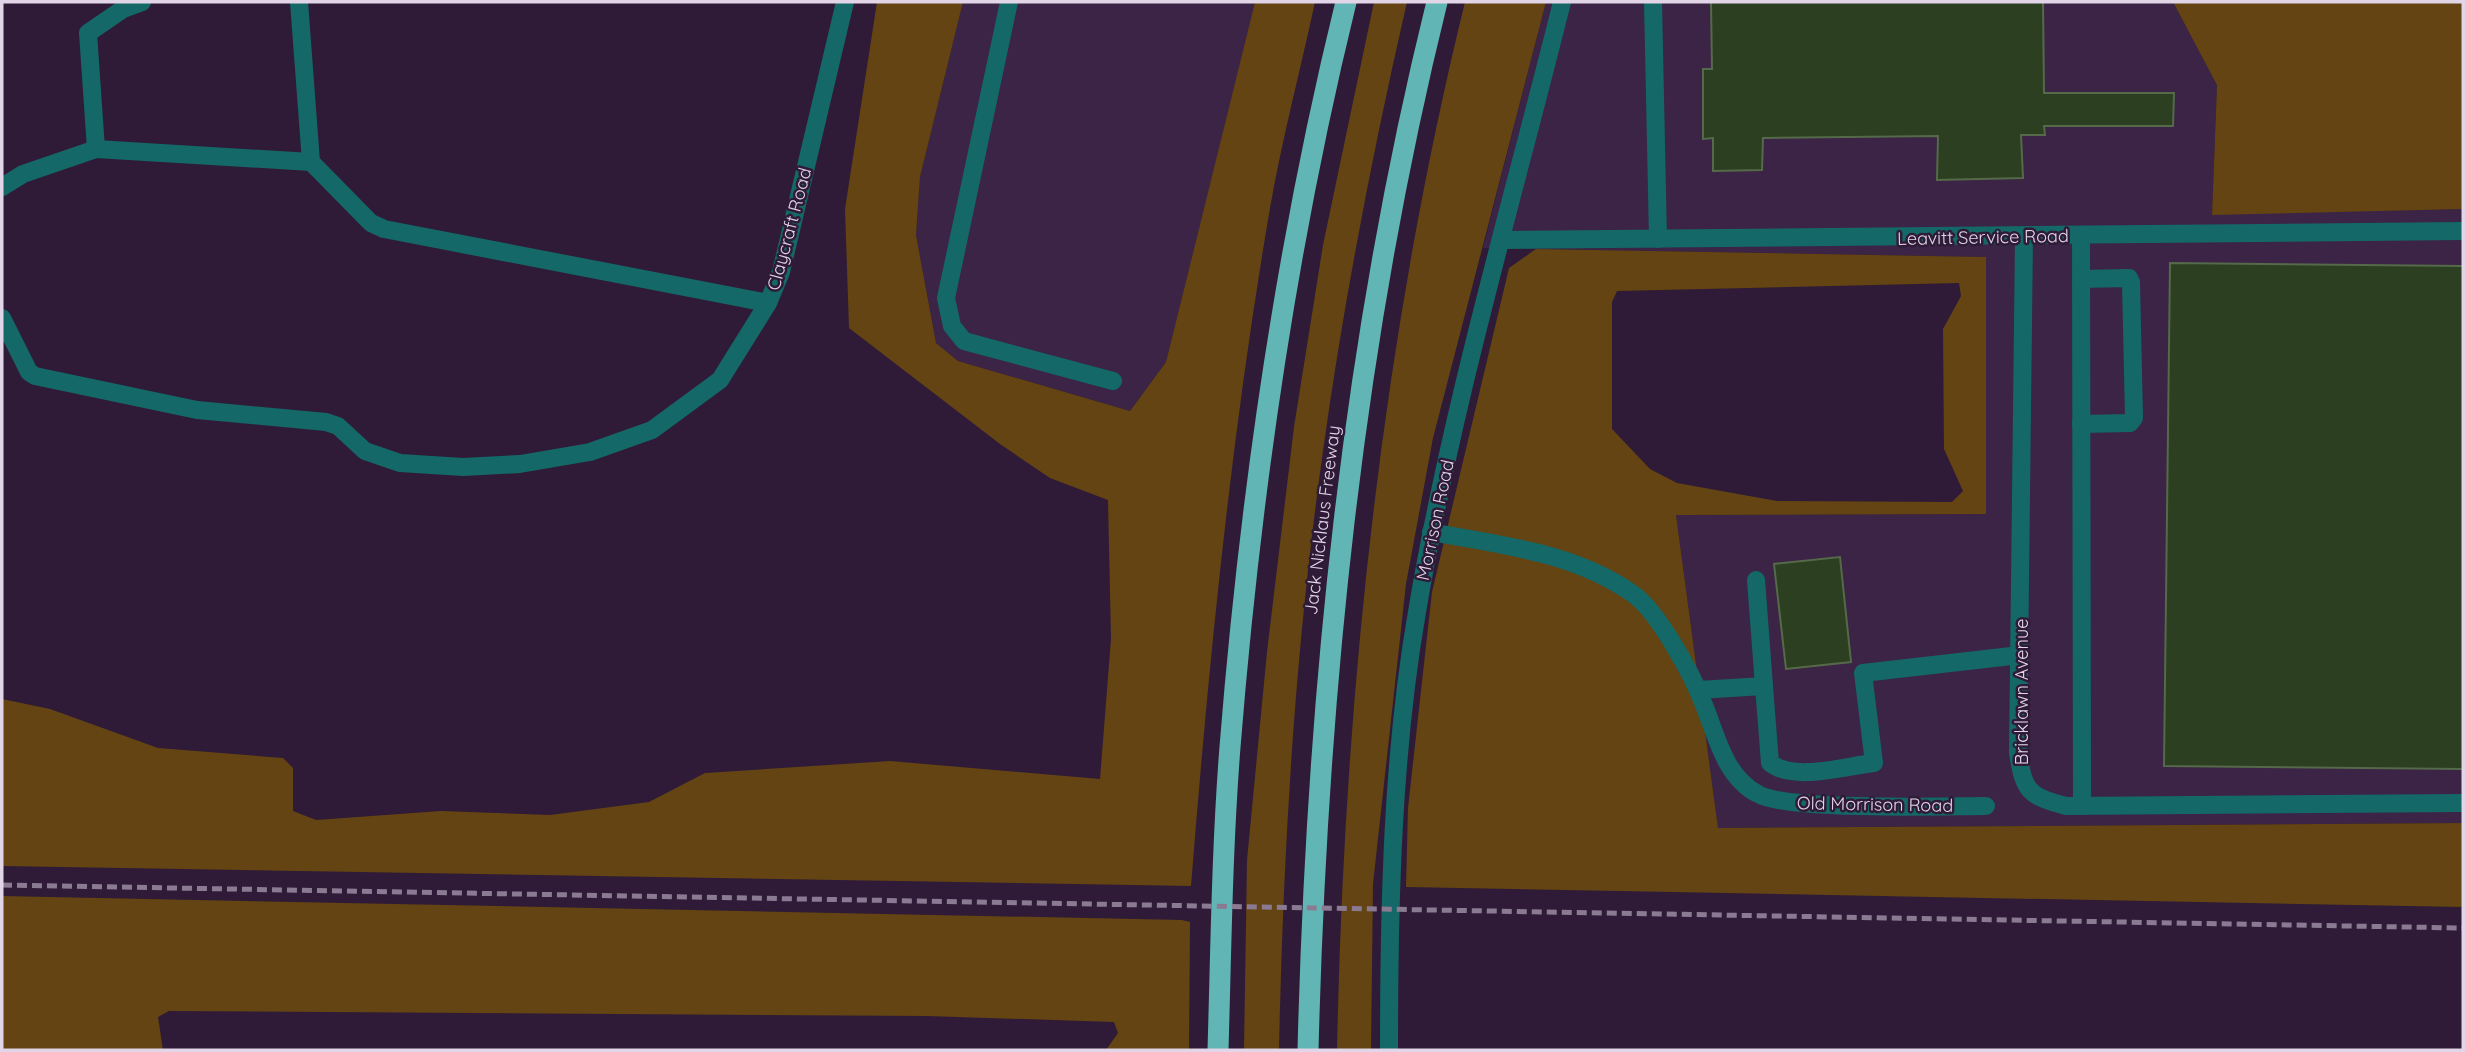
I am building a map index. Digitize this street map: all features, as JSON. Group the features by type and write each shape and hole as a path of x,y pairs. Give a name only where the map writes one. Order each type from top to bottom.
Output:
{"highway":[{"path":"1218,1050 1230,749 1251,537 1285,292 1324,91 1346,2"},
{"name":"Jack Nicklaus Freeway","path":"1307,1050 1320,762 1343,521 1384,255 1437,2"}],"street":[{"path":"96,149 88,33 92,27 123,9 142,2"},
{"path":"299,2 311,162 371,223 384,229 768,303"},
{"name":"Claycraft Road","path":"2,318 29,372 36,376 197,410 326,422 338,426 365,451 400,463 463,467 520,464 590,452 652,430 720,380 768,303 781,272 793,227 845,2"},
{"path":"1009,2 946,298 953,327 964,341 1112,381"},
{"name":"Morrison Road","path":"1389,1050 1398,776 1416,615 1431,532 1562,2"},
{"path":"1653,2 1658,239"},
{"path":"2,187 23,174 96,149 311,162"},
{"name":"Leavitt Service Road","path":"1503,240 2463,231"},
{"path":"2081,236 2082,806"},
{"name":"Bricklawn Avenue","path":"2024,237 2018,753 2022,780 2035,798 2067,806 2463,803"},
{"path":"2081,279 2131,279 2134,418 2130,423 2081,424"},
{"name":"Old Morrison Road","path":"1431,532 1565,558 1635,594 1675,646 1699,690 1732,773 1758,795 1792,803 1986,806"},
{"path":"1756,580 1770,763 1784,770 1809,771 1874,763 1863,673 2020,656"},
{"path":"1699,690 1764,686"}],"shaded area":[{"path":"877,2 963,2 920,177 916,235 936,343 958,361 1130,411 1166,362 1255,2 1315,2 1274,187 1243,381 1205,717 1191,886 2,866 2,699 50,709 158,748 283,758 293,768 293,811 316,820 441,811 550,815 649,802 705,773 890,761 1100,779 1111,639 1108,500 1050,478 1000,444 849,328 845,209"},
{"path":"963,2 1255,2 1166,362 1130,411 958,361 936,343 916,235 920,177"},
{"path":"1374,2 1407,2 1382,113 1350,282 1313,525 1292,750 1279,1050 1244,1050 1247,860 1267,652 1294,427 1323,245"},
{"path":"1465,2 1546,2 1433,438 1406,584 1373,884 1371,1050 1337,1050 1348,786 1372,523 1389,391 1411,261"},
{"path":"1546,2 2173,2 2217,84 2212,214 2463,209 2463,823 1718,828 1676,515 1985,514 1986,257 1483,248"},
{"path":"2173,2 2463,2 2463,209 2212,215 2217,85"},
{"path":"1536,249 1986,257 1986,514 1676,515 1718,828 2463,823 2463,907 1406,887 1408,808 1432,592 1509,268","holes":["1959,283 1961,296 1943,329 1944,449 1963,491 1952,502 1777,501 1677,483 1650,469 1612,429 1612,302 1617,291"]},
{"path":"2,896 1182,920 1190,922 1189,1050 1106,1050 1118,1033 1114,1022 926,1016 169,1011 158,1017 163,1050 2,1050"}],"building":[{"path":"1711,2 2043,2 2044,93 2174,93 2173,126 2044,126 2045,135 2021,135 2023,178 1937,180 1938,136 1763,138 1762,170 1713,171 1713,138 1703,139 1703,69 1712,69"},
{"path":"2170,263 2463,266 2463,769 2164,766"},
{"path":"1840,557 1851,662 1786,669 1774,564"}],"railway":[{"path":"2,885 2463,928"}]}
